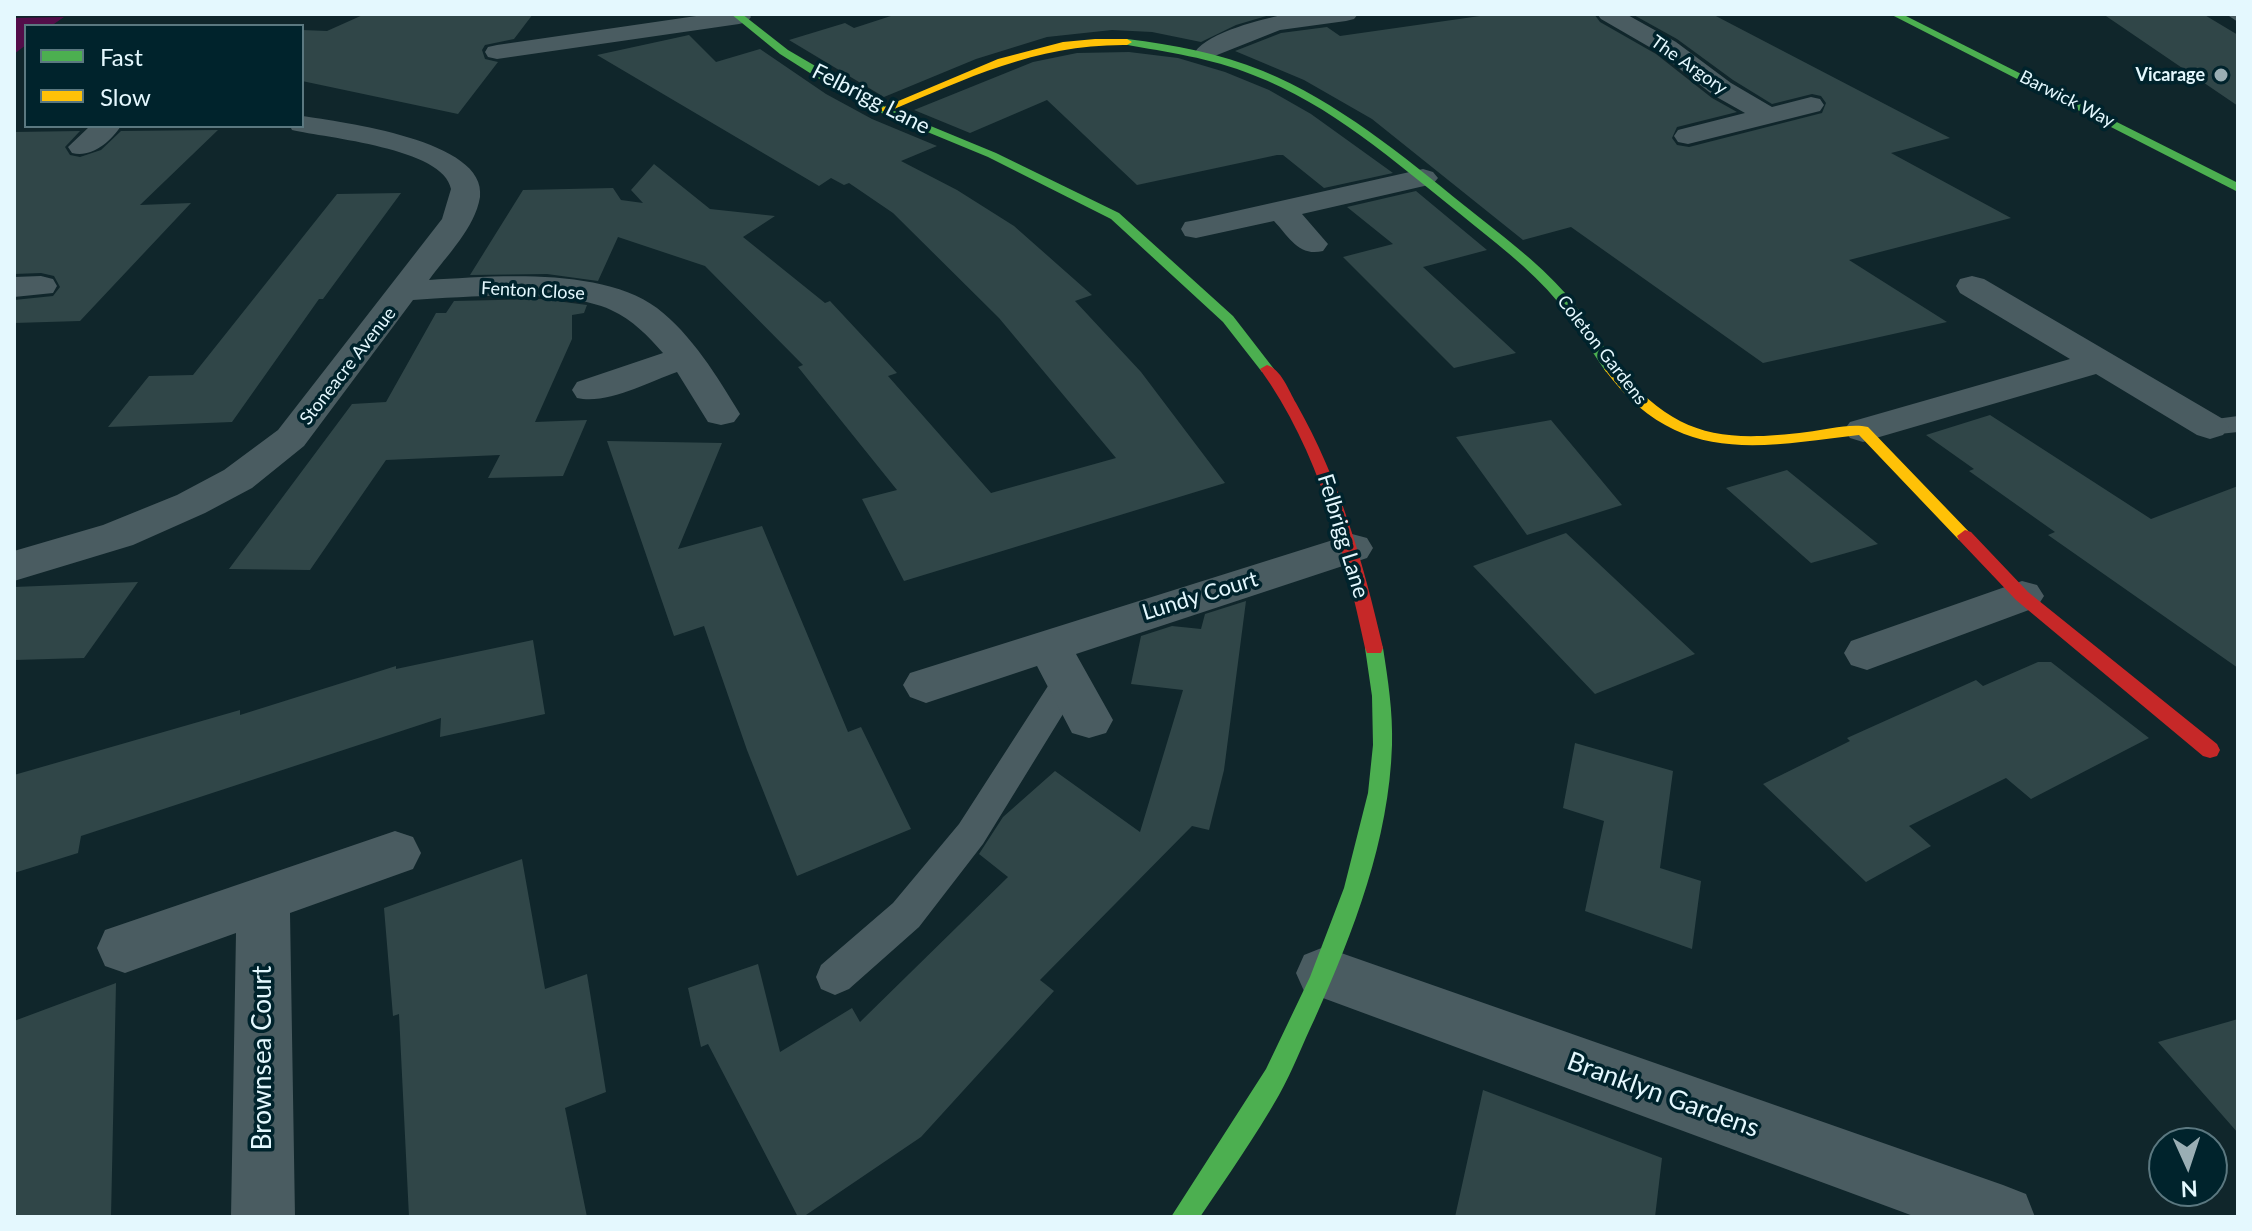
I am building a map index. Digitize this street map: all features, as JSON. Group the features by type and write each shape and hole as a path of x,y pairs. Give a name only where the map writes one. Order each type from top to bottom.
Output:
{"street":[{"path":"1207,52 1242,33 1291,18 1346,14"},
{"name":"The Argory","path":"1609,14 1667,47 1722,89 1769,116"},
{"name":"Barwick Way","path":"1895,14 2060,95 2238,188"},
{"name":"Felbrigg Lane","path":"497,52 738,15 784,52 836,85 883,110 992,155 1115,216 1228,319 1272,375 1334,492 1352,548 1377,660 1383,738 1374,810 1354,899 1324,973 1266,1094 1184,1217"},
{"name":"Coleton Gardens","path":"883,110 1035,50 1080,43 1126,43 1207,52 1311,97 1384,145 1527,263 1553,289 1636,398 1661,421 1695,435 1738,443 1863,430 2100,362"},
{"name":"The Argory","path":"1688,136 1811,105"},
{"name":"Stoneacre Avenue","path":"14,566 118,535 191,504 238,479 291,438 457,221 466,201 465,181 438,158 358,133 304,124"},
{"path":"82,147 105,128"},
{"path":"1196,229 1423,178"},
{"path":"1280,209 1312,244"},
{"path":"1972,286 2100,362 2224,426"},
{"name":"Fenton Close","path":"406,291 485,288 564,290 602,295 640,310 684,358 721,414"},
{"path":"590,390 684,358"},
{"path":"1863,430 2022,596 2210,750"},
{"name":"Lundy Court","path":"926,685 1058,662 1352,548"},
{"path":"1867,653 2022,596"},
{"path":"1058,662 1089,720"},
{"path":"125,948 395,853"},
{"name":"Brownsea Court","path":"263,899 263,1217"},
{"name":"Branklyn Gardens","path":"1324,973 2003,1217"}],"lane":[{"path":"835,977 906,915 971,834 1058,662"}],"shaded area":[{"path":"64,17 54,24 24,24 24,46 14,54 14,18"}],"building":[{"path":"365,14 533,14 514,39 485,45 482,50 485,59 498,62 458,114 304,81 304,30 327,31"},
{"path":"897,14 1273,14 1236,25 1201,42 1152,32 1112,30 1047,37 976,59 884,97 789,40 845,23 854,28"},
{"path":"1494,14 1594,14 1600,22 1656,54 1712,98 1737,112 1677,127 1672,138 1677,145 1689,147 1822,113 1826,103 1821,96 1812,94 1772,104 1677,39 1632,14 1712,14 1950,138 1891,153 2011,218 1849,260 1947,322 1763,363 1571,227 1523,240 1372,119 1304,80 1235,51 1281,33 1327,27 1340,36"},
{"path":"2103,14 2203,14 2238,35 2238,106"},
{"path":"689,35 716,62 760,49 826,94 872,119 937,146 901,161 957,190 1014,226 1092,295 1075,301 1141,372 1225,483 904,581 862,499 897,490 798,367 803,365 705,266 618,237 598,281 547,274 470,275 523,190 613,188 621,200 643,203 631,190 654,164 710,209 775,216 743,237 825,303 830,301 897,373 888,376 991,493 1116,458 999,318 893,213 849,183 844,185 831,178 819,186 597,55"},
{"path":"1129,52 1178,58 1269,90 1311,114 1393,173 1324,188 1283,155 1277,155 1137,185 1047,100 970,133 914,110 1033,62 1077,53"},
{"path":"218,130 140,205 191,203 80,321 14,323 14,300 53,296 60,287 54,276 14,274 14,132 80,131 65,147 70,155 80,157 101,150 121,131"},
{"path":"1416,191 1487,250 1423,267 1516,353 1454,368 1343,257 1393,244 1347,207"},
{"path":"401,193 323,299 319,299 232,422 108,427 149,376 193,375 337,194"},
{"path":"541,299 587,305 584,313 572,315 572,339 535,422 587,420 563,476 488,478 500,455 386,460 310,570 229,569 352,404 386,402 436,313 446,313 454,301"},
{"path":"1990,415 2151,519 2238,486 2238,668 2048,535 2055,532 1969,471 1974,469 1926,435"},
{"path":"1551,420 1622,505 1527,535 1456,437"},
{"path":"607,441 722,443 678,549 762,526 848,732 861,727 911,829 797,876 747,750 704,626 674,636"},
{"path":"1787,470 1878,544 1811,563 1726,488"},
{"path":"1566,533 1695,654 1595,694 1473,566"},
{"path":"138,582 84,658 14,660 14,587"},
{"path":"1246,601 1224,770 1209,830 1192,826 1040,980 1054,991 921,1137 803,1217 798,1217 708,1044 701,1047 688,988 758,964 780,1052 852,1008 860,1022 1008,877 979,854 1003,817 1055,771 1140,832 1183,690 1131,684 1141,636 1172,626 1201,629 1205,614"},
{"path":"533,640 545,714 440,737 441,718 81,836 78,853 14,873 14,775 240,710 240,715 396,666 396,669"},
{"path":"2038,662 2051,662 2149,738 2031,799 2006,778 1909,826 1931,846 1866,882 1763,784 1850,741 1847,738 1976,680 1983,686"},
{"path":"1575,743 1673,771 1660,868 1701,881 1692,949 1585,911 1604,821 1563,808"},
{"path":"522,859 545,989 587,974 606,1092 565,1108 587,1217 409,1217 399,1014 393,1016 384,908"},
{"path":"116,983 111,1217 14,1217 14,1021"},
{"path":"2238,1019 2238,1133 2158,1042"},
{"path":"1483,1090 1662,1158 1655,1217 1455,1217"}],"traffic: fast":[{"path":"736,14 784,52 836,85 883,110 992,155 1115,216 1228,319 1267,369"},
{"path":"1895,14 2238,188"},
{"path":"1127,42 1175,48 1219,59 1260,74 1335,113 1407,165 1542,277 1570,308 1611,369"},
{"path":"1184,1217 1275,1078 1339,935 1355,888 1378,793 1382,745 1381,696 1374,648"}],"traffic: slow":[{"path":"883,110 1002,61 1032,52 1063,45 1127,42"},
{"path":"1611,369 1637,400 1665,421 1694,434 1725,440 1757,441 1863,430 1965,536"}],"traffic: jam":[{"path":"1267,369 1311,445 1335,501 1353,557 1374,648"},
{"path":"1965,536 2022,596 2210,750"}],"place":[{"name":"Vicarage","path":"2221,75"}]}
